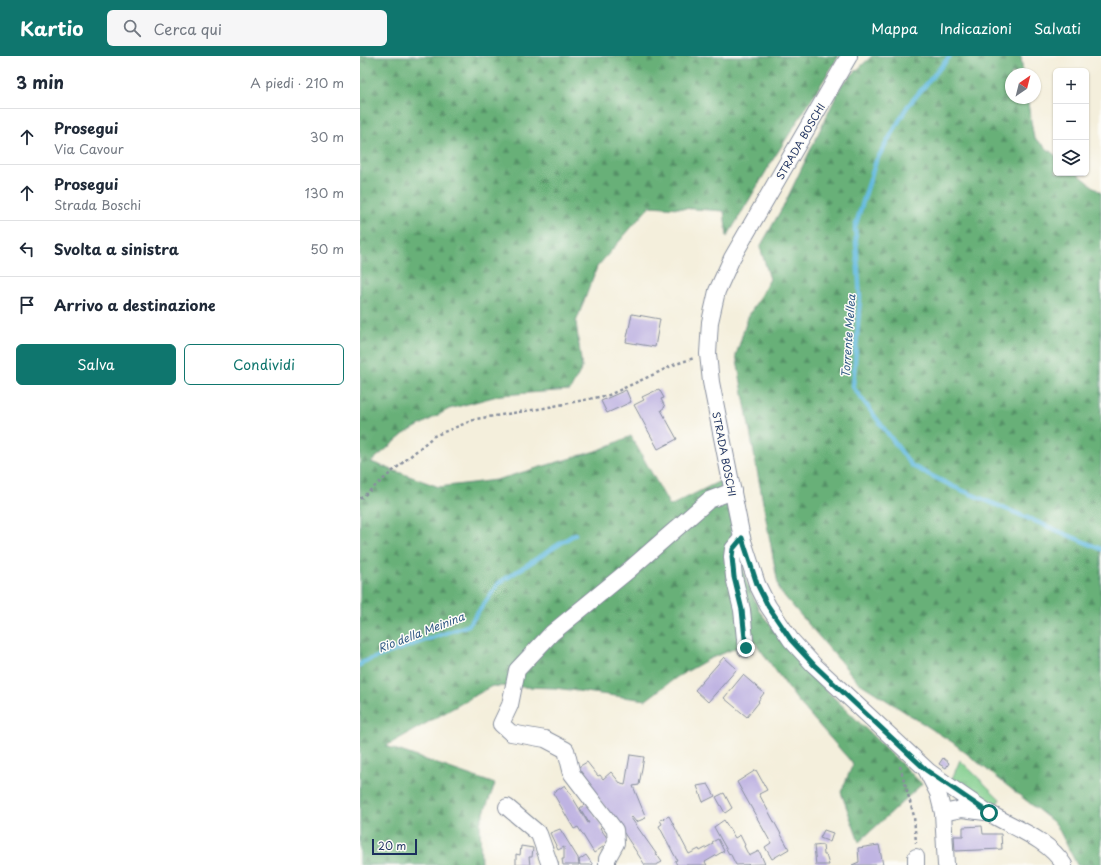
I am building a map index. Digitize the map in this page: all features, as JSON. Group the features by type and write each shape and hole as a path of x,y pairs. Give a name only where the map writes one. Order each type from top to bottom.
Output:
{"street":[{"name":"STRADA BOSCHI","path":"849,56 732,258 717,291 710,322 708,354 711,382 742,538 757,584 768,606 791,640 814,665 926,770 938,793 943,813 946,865"},
{"path":"607,865 607,859 616,843 615,830 572,774 566,750 545,739 511,732 502,724 510,705 517,670 552,633 629,570 709,500 733,491"},
{"path":"742,538 733,549 732,557 734,577 742,610 746,648"},
{"path":"926,770 989,813 1029,835 1050,850 1064,865"},
{"path":"507,807 539,834 550,865"},
{"path":"943,813 962,809 989,813"}],"path":[{"path":"360,499 434,436 476,419 610,395 676,364 708,354"},
{"path":"895,740 896,754 914,816 916,861"}],"green space":[{"path":"360,56 839,56 774,158 727,237 724,211 650,206 597,267 576,322 582,368 570,390 501,395 449,409 404,434 371,462 439,487 496,480 599,450 631,436 670,506 722,480 746,581 760,612 817,681 922,784 859,842 841,792 853,764 797,700 754,641 709,659 677,677 646,700 555,688 492,686 386,746 495,784 480,823 481,865 360,865"},
{"path":"872,56 1021,56 1022,68 1005,68 1005,104 1028,104 1034,138 1053,154 1053,176 1081,176 1101,193 1101,865 1077,865 1056,824 952,742 858,682 779,590 736,355 748,317 770,279 760,247 785,203 842,84"},
{"path":"960,760 1000,799 993,810 951,781"}],"building":[{"path":"632,314 660,319 655,347 626,342"},
{"path":"659,389 664,398 661,399 665,407 661,410 677,439 658,449 634,405 644,400 642,397"},
{"path":"626,390 631,402 607,413 601,401"},
{"path":"724,657 737,669 708,702 695,690"},
{"path":"743,675 764,693 747,717 724,698"},
{"path":"630,755 644,757 639,785 633,786 646,818 636,822 632,817 631,818 662,862 656,865 645,865 620,827 575,769 587,762 598,776 600,775 603,779 611,772 621,784 625,785"},
{"path":"943,758 949,763 946,768 939,764"},
{"path":"756,770 767,790 759,794 789,849 772,859 765,847 771,843 737,782"},
{"path":"708,784 715,796 703,802 697,786"},
{"path":"565,785 589,823 580,808 587,803 602,826 600,828 610,842 594,853 578,827 574,829 553,793"},
{"path":"724,793 732,808 725,813 716,797"},
{"path":"669,816 689,854 699,849 700,851 713,844 712,842 718,839 724,851 705,862 707,865 677,865 675,861 677,860 659,826 662,824 660,820"},
{"path":"724,820 735,838 740,835 749,856 759,851 765,864 736,865 714,827"},
{"path":"982,826 983,834 1001,834 1002,849 955,851 954,836 963,836 963,827"},
{"path":"560,829 578,858 579,865 563,865 562,859 564,859 564,847 558,850 550,833"},
{"path":"824,830 833,833 830,842 820,838"},
{"path":"823,845 824,855 826,855 829,865 816,865 814,846"},
{"path":"879,845 883,865 852,865 859,862 858,848"},
{"path":"521,846 533,848 532,857 529,857 530,865 516,865 516,854 520,855"},
{"path":"586,855 593,865 580,865 579,860"}],"waterway":[{"name":"Torrente Mellea","path":"950,56 907,107 876,161 855,227 860,298 853,387 912,466 954,487 1101,549"},
{"name":"Rio della Meinina","path":"360,665 363,662 469,625 499,583 575,534"}],"route":[{"path":"746,648 742,610 734,577 732,557 733,549 742,538 757,584 768,606 791,640 814,665 926,770 989,813"}]}
